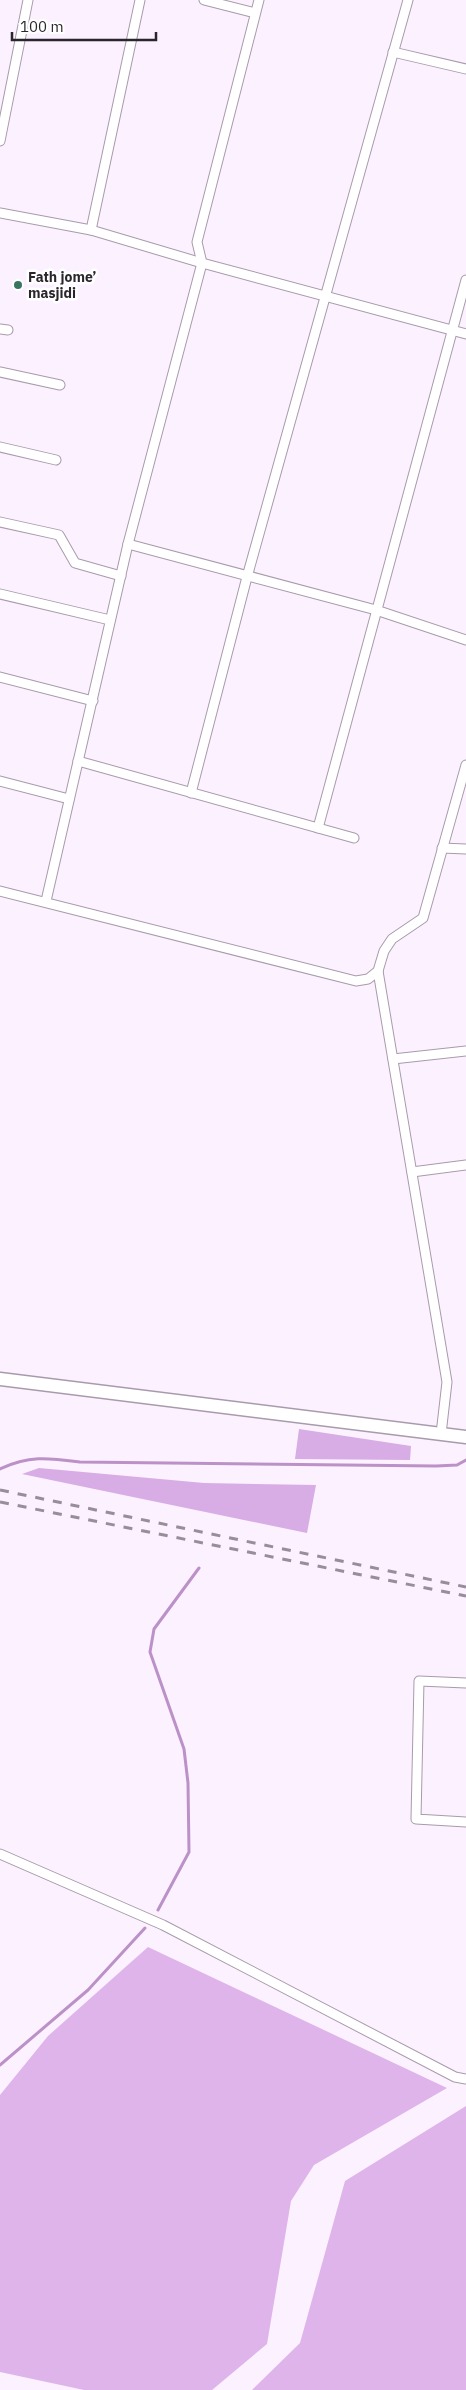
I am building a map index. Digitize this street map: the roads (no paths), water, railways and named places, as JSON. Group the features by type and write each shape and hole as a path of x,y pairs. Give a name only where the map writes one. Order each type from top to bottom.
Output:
{"main road":[{"path":"0,1379 464,1437"}],"street":[{"path":"0,141 28,0"},
{"path":"91,230 140,0"},
{"path":"204,0 255,13"},
{"path":"46,901 128,544 202,263 197,242 259,0"},
{"path":"190,793 247,577 408,0"},
{"path":"393,52 466,70"},
{"path":"0,213 91,230 202,263 466,334"},
{"path":"318,828 466,280"},
{"path":"0,372 60,385"},
{"path":"0,447 56,460"},
{"path":"0,522 59,535 76,563 121,576"},
{"path":"128,544 376,610 466,640"},
{"path":"0,594 110,620"},
{"path":"0,676 93,701"},
{"path":"78,761 354,838"},
{"path":"441,1434 447,1382 378,971 384,951 392,939 424,918 466,765"},
{"path":"0,781 69,799"},
{"path":"442,848 466,849"},
{"path":"0,891 46,901 356,982 368,979 378,971"},
{"path":"393,1059 466,1051"},
{"path":"412,1172 466,1165"},
{"path":"466,1683 419,1681 416,1819 466,1822"},
{"path":"0,1854 163,1925 455,2077 466,2079"}],"waterway":[{"path":"0,1469 20,1461 39,1459 80,1462 436,1466 457,1465 466,1460"},
{"path":"158,1910 189,1852 188,1783 184,1749 150,1652 154,1629 199,1568"},
{"path":"0,2065 88,1990 145,1928"}],"railway":[{"path":"0,1490 466,1587"},
{"path":"0,1502 466,1596"}],"place":[{"name":"Fath jome’ masjidi","path":"18,285"}]}
